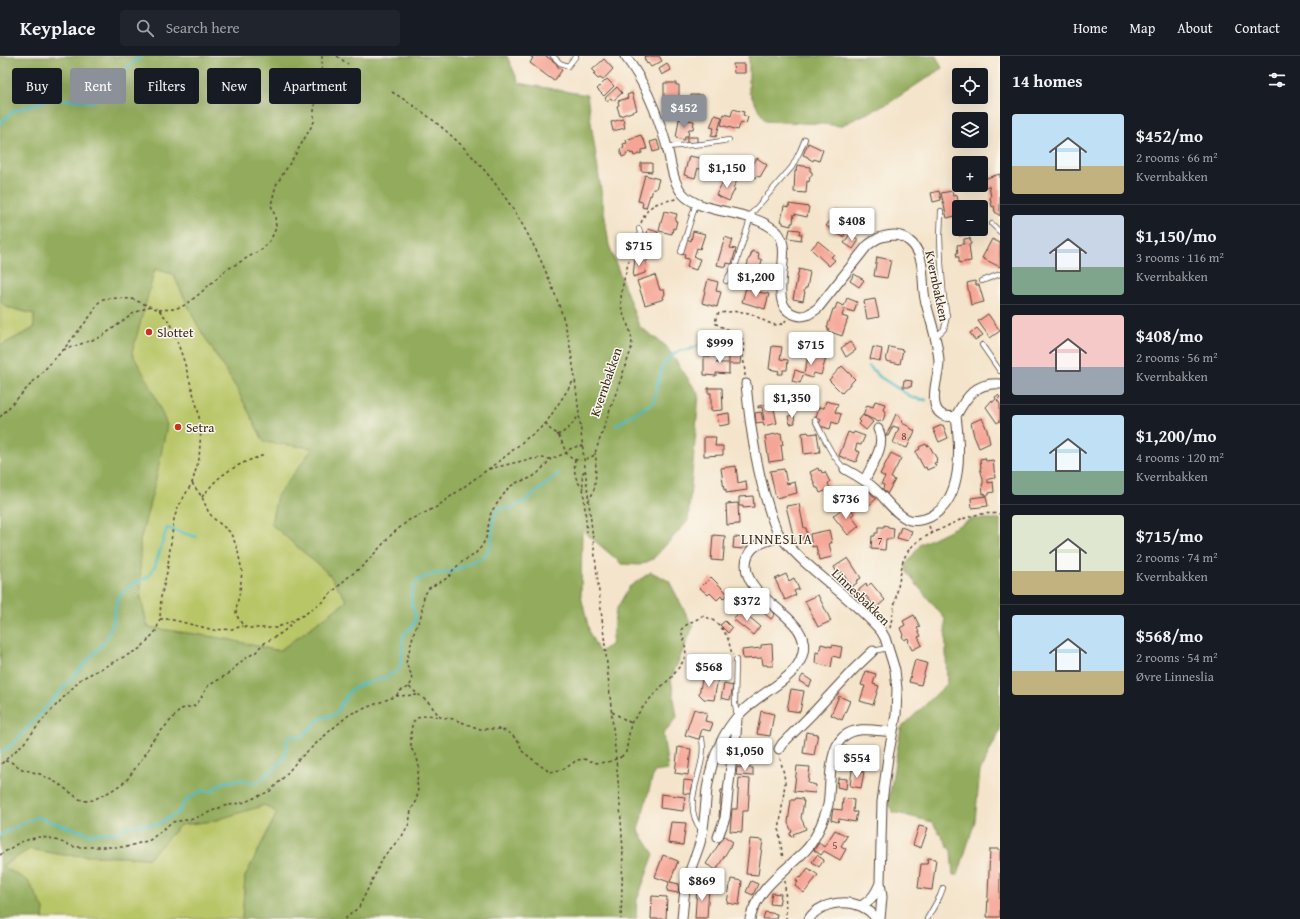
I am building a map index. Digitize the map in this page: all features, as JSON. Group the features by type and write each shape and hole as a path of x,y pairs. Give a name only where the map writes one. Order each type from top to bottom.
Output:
{"street":[{"path":"626,57 639,77 660,125 675,178 681,192 696,203 764,222 778,232 783,239 782,304 791,314"},
{"name":"Kvernbakken","path":"791,314 800,316 810,314 818,308 873,240 881,236 898,235 906,238 915,245 920,255 925,298 935,337 939,362 935,404 938,411 944,416 956,416"},
{"path":"845,469 865,480 879,492 898,513 907,519 926,519 941,508 947,500 957,475 959,457 956,416 962,405 978,388 993,383 1000,384"},
{"name":"Linnesbakken","path":"746,384 748,408 758,469 770,514 780,536 805,562 869,618 884,638 895,670 898,689 896,715 882,802 880,882 882,897 880,919"},
{"path":"865,480 877,456 882,441 878,429"},
{"path":"682,919 686,883 701,842 712,765 724,735 746,707 792,672 800,660 803,641 798,629 755,588 746,572 746,562 753,547 780,536"},
{"path":"779,749 854,668 873,651"},
{"path":"718,837 725,818 737,717"},
{"path":"750,919 758,900 769,885 783,870 806,850 814,839 825,816 828,804 833,757 836,746 842,738 852,731 862,729 893,732"},
{"path":"861,906 870,901 874,896 880,882"},
{"path":"808,919 818,909 829,904 844,903 861,906 867,909 876,919"}],"lane":[{"path":"553,56 560,63 568,66 576,56"},
{"path":"726,281 736,264 752,213 792,167 805,139"},
{"path":"667,147 729,140"},
{"path":"681,252 696,203"},
{"path":"935,337 944,328 946,316 941,263 941,212"},
{"path":"992,224 1000,232"},
{"path":"639,229 643,242 645,259"},
{"path":"982,281 1000,274"},
{"path":"982,345 1000,371"},
{"path":"815,420 832,455 845,469"},
{"path":"873,651 888,648"},
{"path":"736,660 735,703 737,717"},
{"path":"702,739 704,754 692,798 695,820 702,830"},
{"path":"928,919 943,888"}],"path":[{"path":"0,417 63,350 92,314 98,303 111,298 132,299 159,310 174,310 183,306 197,296 226,270 264,248 271,239 276,228 275,216 271,205 276,185 314,122 314,111 322,66 322,56"},
{"path":"337,56 348,64"},
{"path":"392,92 420,110 460,144 495,183 516,212 526,228 542,262 559,307 568,338 582,446 612,711 622,834 623,875 621,919"},
{"name":"Kvernbakken","path":"595,453 633,341 621,305 622,290 632,251 645,212 652,205 686,196"},
{"path":"63,350 101,337 134,313 149,307"},
{"path":"0,765 24,743 46,716 81,679 141,648 156,631 160,619 161,597 167,572 174,519 178,507 192,482 199,459 201,430 184,361 171,324 159,310"},
{"path":"746,384 743,355 744,346 742,339 738,334 715,322 717,314 737,312 751,314 776,325 784,323 791,314"},
{"path":"192,482 202,497 208,511 213,518 230,532 237,547 242,571 236,613 239,620 248,628 276,628 304,615 322,602 347,578 364,565 392,534 409,520 435,508 506,456 546,423 574,380"},
{"path":"557,435 563,433 571,427 578,416"},
{"path":"546,423 550,430 557,435 566,453 575,459 581,460"},
{"path":"396,696 409,687 412,681 411,674 406,663 414,632 421,616 424,596 429,588 449,577 453,570 463,561 474,555 482,546 486,538 491,512 509,486 531,478 537,474 551,459 566,453 574,447 582,446"},
{"path":"586,459 593,456 595,453"},
{"path":"588,501 592,495 595,485 595,453"},
{"path":"202,497 219,478 240,464 252,458 265,455"},
{"path":"487,470 526,460 541,458 551,459"},
{"path":"575,459 575,477 582,488"},
{"path":"584,469 582,475 582,488 587,532"},
{"path":"884,638 888,636 891,625 903,561 906,553 912,546 922,538 958,520 981,514 1000,514"},
{"path":"345,919 359,907 384,856 402,836 409,824 411,810 418,792 417,781 419,766 417,758 411,748 413,722 417,718 428,715 440,716 480,729 498,729 506,731 518,742 522,751 550,772 566,768 577,760 584,759 597,763 608,762 621,757 626,752 631,723 647,702 672,677 682,663 686,654 686,644 681,630 683,626 694,622 702,616 714,620 726,635 730,649 736,660"},
{"path":"160,619 169,619 214,630 232,629 244,626"},
{"path":"5,761 11,762 22,769 40,774 59,784 79,799 86,801 93,800 126,781 147,752 151,742 181,709 194,706 199,701 208,686 228,674 244,659 256,652 260,646 283,632 295,620"},
{"path":"409,687 429,703 440,716"},
{"path":"0,855 20,842 38,837 50,838 75,847 126,847 150,840 172,822 193,819 224,806 245,802 270,791 299,759 332,728 350,714 396,696 418,695"},
{"path":"612,711 631,723"},
{"path":"734,742 755,744 779,749 779,756 785,782 779,832 785,885 786,919"}],"green space":[{"path":"0,56 507,56 519,83 587,95 609,245 639,326 666,346 699,395 688,521 653,559 640,565 622,564 582,530 581,596 590,634 599,652 611,645 616,610 629,587 651,572 669,581 693,627 671,679 677,717 663,734 668,770 654,772 638,830 654,854 637,900 636,919 242,919 245,877 277,813 265,805 213,821 180,825 149,858 64,855 30,849 2,866 28,881 44,909 43,919 0,919 0,346 34,328 34,314 6,307 0,301","holes":["155,269 173,274 198,326 237,389 264,442 313,448 277,496 271,524 329,574 347,601 279,651 226,639 148,627 141,600 140,541 156,479 167,425 151,387 132,353"]},
{"path":"749,56 936,56 942,68 889,103 840,126 765,121 749,92"},
{"path":"155,269 173,274 198,326 237,389 264,442 314,448 277,496 271,524 329,574 347,601 279,651 226,639 148,627 141,600 140,541 156,479 132,353"},
{"path":"0,301 6,307 34,314 34,328 0,346"},
{"path":"972,519 1000,519 1000,730 980,771 975,821 958,875 953,875 951,851 932,822 893,812 888,804 901,728 947,684 945,619 908,574 905,566 921,544"},
{"path":"265,805 277,813 245,877 242,919 43,919 44,909 2,866 30,849 64,855 149,858 180,825 213,821"}],"building":[{"path":"530,56 546,56 556,63 562,70 554,81 530,63 533,58"},
{"path":"644,56 659,56 662,61 651,67 648,63 647,64"},
{"path":"604,59 613,69 603,80 600,78 598,79 593,74 595,73 592,70"},
{"path":"667,64 671,70 662,75 659,69"},
{"path":"733,64 745,64 745,73 734,73"},
{"path":"607,79 614,86 604,96 597,89"},
{"path":"664,83 676,83 676,85 679,85 679,97 676,97 676,100 673,100 673,104 664,103"},
{"path":"617,87 622,93 613,101 611,98 607,101 605,98"},
{"path":"632,93 637,110 620,116 617,106 619,105 618,101 628,98 627,95"},
{"path":"691,95 703,95 702,106 691,106"},
{"path":"733,109 744,112 743,115 748,117 746,124 741,122 738,130 721,125 724,114 731,116"},
{"path":"715,115 722,117 716,137 711,136 714,128 710,127"},
{"path":"623,119 625,128 613,131 611,122"},
{"path":"679,119 694,121 693,129 689,129 688,136 685,136 684,140 676,138"},
{"path":"641,135 647,149 642,150 642,153 634,156 633,153 631,154 630,152 626,153 627,155 622,157 620,149 624,148 623,144 627,143 626,140"},
{"path":"687,137 697,137 697,143 687,143"},
{"path":"657,140 660,150 653,152 650,142"},
{"path":"808,143 823,150 819,161 814,159 813,161 803,155"},
{"path":"689,156 705,159 702,170 698,168 695,178 684,175"},
{"path":"757,158 767,165 760,177 756,176 755,178 744,172 747,167 750,169"},
{"path":"641,163 652,163 652,172 641,171"},
{"path":"797,165 810,167 810,171 812,172 809,182 807,181 806,193 794,192 795,171"},
{"path":"1000,174 1000,216 995,212 994,206 992,207 988,178"},
{"path":"645,175 659,179 656,189 653,189 651,196 650,195 646,208 642,207 643,202 638,201"},
{"path":"726,176 737,181 729,201 716,195"},
{"path":"939,191 941,200 933,202 931,193"},
{"path":"952,191 953,196 957,195 958,200 952,200 952,217 947,218 941,193"},
{"path":"789,204 809,207 807,217 794,214 793,223 791,223 791,226 783,224 781,221 784,206 789,207"},
{"path":"837,210 851,220 846,227 847,228 843,237 826,226"},
{"path":"664,211 677,214 675,229 673,228 672,234 659,231"},
{"path":"648,229 658,232 655,242 646,239"},
{"path":"790,229 800,230 799,234 802,234 801,240 788,238"},
{"path":"693,231 705,234 700,249 697,248 694,257 700,259 696,270 687,267 689,259 684,258 685,255 682,254 687,239 691,241"},
{"path":"850,234 859,240 853,249 844,243"},
{"path":"725,237 733,240 730,248 736,249 732,264 727,263 726,267 717,265"},
{"path":"970,238 971,244 969,245 971,261 959,263 959,257 957,257 956,253 958,253 957,245 964,244 964,239"},
{"path":"992,239 1000,243 1000,267 982,258"},
{"path":"818,241 834,254 831,257 835,260 829,266 811,249"},
{"path":"752,251 759,253 758,258 762,260 756,282 740,278 742,272 746,273"},
{"path":"877,257 891,260 887,278 874,276"},
{"path":"635,258 644,259 646,262 645,273 633,277"},
{"path":"799,269 810,272 803,301 793,299"},
{"path":"854,274 864,280 859,287 850,281"},
{"path":"655,275 660,290 664,290 664,299 645,305 637,281"},
{"path":"708,279 718,282 716,291 721,292 717,307 702,303"},
{"path":"975,281 976,285 979,285 984,302 971,305 967,283"},
{"path":"746,288 759,290 758,292 769,294 765,309 742,302"},
{"path":"847,298 857,302 854,312 844,309 842,316 848,318 842,336 828,331 829,328 827,328 833,309 835,309 837,303 844,306"},
{"path":"875,299 879,317 867,319 864,301"},
{"path":"988,314 1000,331 990,338 978,321"},
{"path":"977,328 983,335 975,340 970,333"},
{"path":"850,342 856,350 846,357 841,348"},
{"path":"772,346 782,347 780,359 788,360 787,370 783,370 783,374 778,374 779,371 769,369"},
{"path":"813,347 821,349 821,357 826,358 821,375 814,373 812,378 803,375 800,383 792,381 795,370 804,373 809,353 811,354"},
{"path":"873,347 882,349 880,361 870,359"},
{"path":"889,347 903,350 900,364 886,361"},
{"path":"729,353 741,353 740,364 729,364 729,374 716,373 716,376 704,375 704,356 718,356 718,362 716,363 729,363"},
{"path":"842,366 855,379 842,393 829,380"},
{"path":"904,380 912,381 911,387 903,387"},
{"path":"708,388 722,388 723,410 711,411 711,393 708,393"},
{"path":"998,395 1000,397 997,400 1000,404 1000,421 997,423 986,407 992,400 993,402 996,399 995,397"},
{"path":"826,401 838,404 835,412 841,414 838,424 832,422 830,429 820,426 819,424 821,419 816,417 819,407 824,408"},
{"path":"875,401 885,404 883,410 886,411 883,421 880,420 879,422 863,415 867,405 873,407"},
{"path":"773,404 777,423 764,426 763,422 756,423 755,413 761,412 764,420 762,407 758,408 758,406"},
{"path":"729,413 730,424 719,426 717,415"},
{"path":"896,414 903,420 902,423 915,431 907,448 893,443 899,428 893,426 888,436 886,436"},
{"path":"794,415 795,423 790,424 788,416"},
{"path":"863,415 873,422 866,430 859,424 861,422 859,420"},
{"path":"982,418 990,443 979,448 971,423"},
{"path":"942,425 948,438 939,442 933,429"},
{"path":"808,432 809,434 817,433 820,452 804,454 802,433"},
{"path":"848,432 853,434 854,432 865,436 861,445 857,444 855,450 860,452 856,462 839,456"},
{"path":"781,433 783,460 769,462 765,436"},
{"path":"704,437 716,437 715,446 723,446 723,455 704,456"},
{"path":"926,444 927,446 929,445 937,459 937,462 934,463 936,466 927,470 926,467 924,468 916,453 916,451 920,449 919,447"},
{"path":"891,453 901,458 891,478 895,480 887,494 883,489 884,485 881,484 885,477 880,474"},
{"path":"985,458 986,461 993,460 995,478 988,479 988,483 993,482 994,492 989,493 989,495 985,495 985,493 983,494 983,479 980,468 980,459"},
{"path":"736,466 738,483 746,481 747,490 726,493 726,489 724,490 721,468"},
{"path":"818,468 822,473 825,472 830,482 828,483 830,489 820,493 818,488 816,488 810,472"},
{"path":"784,469 787,484 795,482 797,493 776,498 770,471"},
{"path":"869,491 876,499 867,507 860,499"},
{"path":"753,496 754,507 743,508 743,506 739,506 739,497"},
{"path":"986,496 988,506 972,508 971,498"},
{"path":"738,503 739,524 727,525 726,504"},
{"path":"799,504 804,528 806,528 807,533 799,542 795,543 786,506"},
{"path":"844,507 846,510 849,508 851,509 854,514 851,516 859,526 848,535 833,516"},
{"path":"884,525 894,528 893,539 886,539 885,550 871,549 872,536 875,536 875,533 878,533 878,527 884,527"},
{"path":"901,527 912,531 908,541 897,538"},
{"path":"829,530 832,543 829,543 832,557 819,560 816,546 812,547 810,534"},
{"path":"713,535 725,536 723,561 711,560"},
{"path":"734,537 744,538 743,549 733,548"},
{"path":"848,558 861,578 851,587 842,572 838,574 834,567"},
{"path":"786,574 789,581 794,578 799,589 794,591 796,595 785,600 775,579"},
{"path":"711,577 728,594 723,599 721,596 717,600 710,593 708,595 700,588"},
{"path":"871,583 885,600 876,608 866,596 860,601 854,594 866,584 867,587"},
{"path":"818,595 831,621 818,627 805,601"},
{"path":"768,608 775,614 771,619 764,613"},
{"path":"741,610 760,626 753,635 733,619"},
{"path":"914,615 920,627 917,628 921,636 918,637 922,645 912,650 908,642 908,638 904,640 900,628 905,625 903,621"},
{"path":"725,621 732,628 728,633 720,625"},
{"path":"772,644 773,666 763,665 762,658 743,659 742,650 761,648 761,645"},
{"path":"821,644 832,647 832,645 842,647 840,658 833,656 831,667 815,663 816,652 819,653"},
{"path":"915,660 927,663 921,685 909,682"},
{"path":"866,671 876,674 873,684 879,686 873,705 860,701 865,686 861,685"},
{"path":"803,675 812,681 809,687 799,681"},
{"path":"703,676 718,678 714,700 704,699 699,694"},
{"path":"724,684 733,686 730,700 721,698"},
{"path":"791,689 804,691 800,712 787,710"},
{"path":"839,696 850,701 842,720 831,715"},
{"path":"694,709 707,713 705,721 713,723 710,731 702,729 699,739 685,735"},
{"path":"761,711 774,714 770,736 757,734"},
{"path":"806,732 818,734 814,755 803,753"},
{"path":"845,746 869,751 868,760 863,759 861,771 851,769 853,757 844,756"},
{"path":"678,747 691,749 688,775 675,773"},
{"path":"739,749 754,750 754,758 739,757"},
{"path":"797,766 810,767 808,783 816,785 815,793 794,791"},
{"path":"737,767 753,768 753,776 736,775"},
{"path":"852,770 864,772 861,788 850,786"},
{"path":"739,778 750,779 748,811 743,811 742,832 730,831 732,809 737,809"},
{"path":"838,778 847,779 846,789 837,787"},
{"path":"684,780 693,781 691,794 683,793"},
{"path":"721,790 726,790 724,818 719,817"},
{"path":"661,794 685,797 683,811 660,808"},
{"path":"796,798 803,799 802,801 804,801 801,818 806,829 793,834 794,836 791,837 790,833 792,832 788,823 791,800 795,800"},
{"path":"843,798 854,800 853,812 857,812 855,822 839,819 838,822 831,820 833,809 842,810"},
{"path":"671,822 686,823 683,845 668,843"},
{"path":"919,826 928,828 921,848 913,845"},
{"path":"835,830 847,836 841,846 846,849 840,860 824,851 821,855 814,850 819,843 824,847"},
{"path":"724,836 733,842 716,870 706,864"},
{"path":"750,839 763,840 758,875 746,874"},
{"path":"990,849 1000,849 1000,917 987,917"},
{"path":"663,855 678,861 670,882 679,884 678,893 667,891 669,882 655,877"},
{"path":"817,855 824,860 819,867 812,862"},
{"path":"928,858 936,859 932,890 918,888 921,864 927,864"},
{"path":"808,868 818,875 804,893 795,886 798,882 796,880 799,876 801,878"},
{"path":"731,879 742,881 739,905 727,903"},
{"path":"751,881 758,884 753,895 746,892"},
{"path":"697,887 709,887 707,918 695,918"},
{"path":"772,893 781,894 779,905 770,904"},
{"path":"652,896 667,897 666,919 651,919"},
{"path":"765,912 777,914 776,919 763,919"}],"waterway":[{"path":"0,123 13,111 55,98 91,102 110,94 125,69 142,56"},
{"path":"616,425 654,402 660,373 667,360 679,351 690,350 696,347 703,341 708,333"},
{"path":"869,366 880,377 913,398 926,400"},
{"path":"0,835 37,817 89,834 118,832 129,826 143,824 156,825 179,812 185,801 201,791 212,791 220,784 230,781 242,780 256,783 284,759 288,737 299,737 304,735 321,718 336,714 345,698 354,688 387,677 396,672 402,660 404,635 406,631 413,626 415,621 415,615 411,603 411,597 415,584 426,576 452,571 483,557 491,545 494,518 500,508 512,508 527,500 559,473"},
{"path":"0,753 13,744 105,641 113,624 116,605 120,595 131,585 148,577 155,566 167,528 196,537"}],"place":[{"name":"Slottet","path":"149,332"},
{"name":"Setra","path":"178,427"}],"district":[{"name":"LINNESLIA","path":"777,539"}]}
